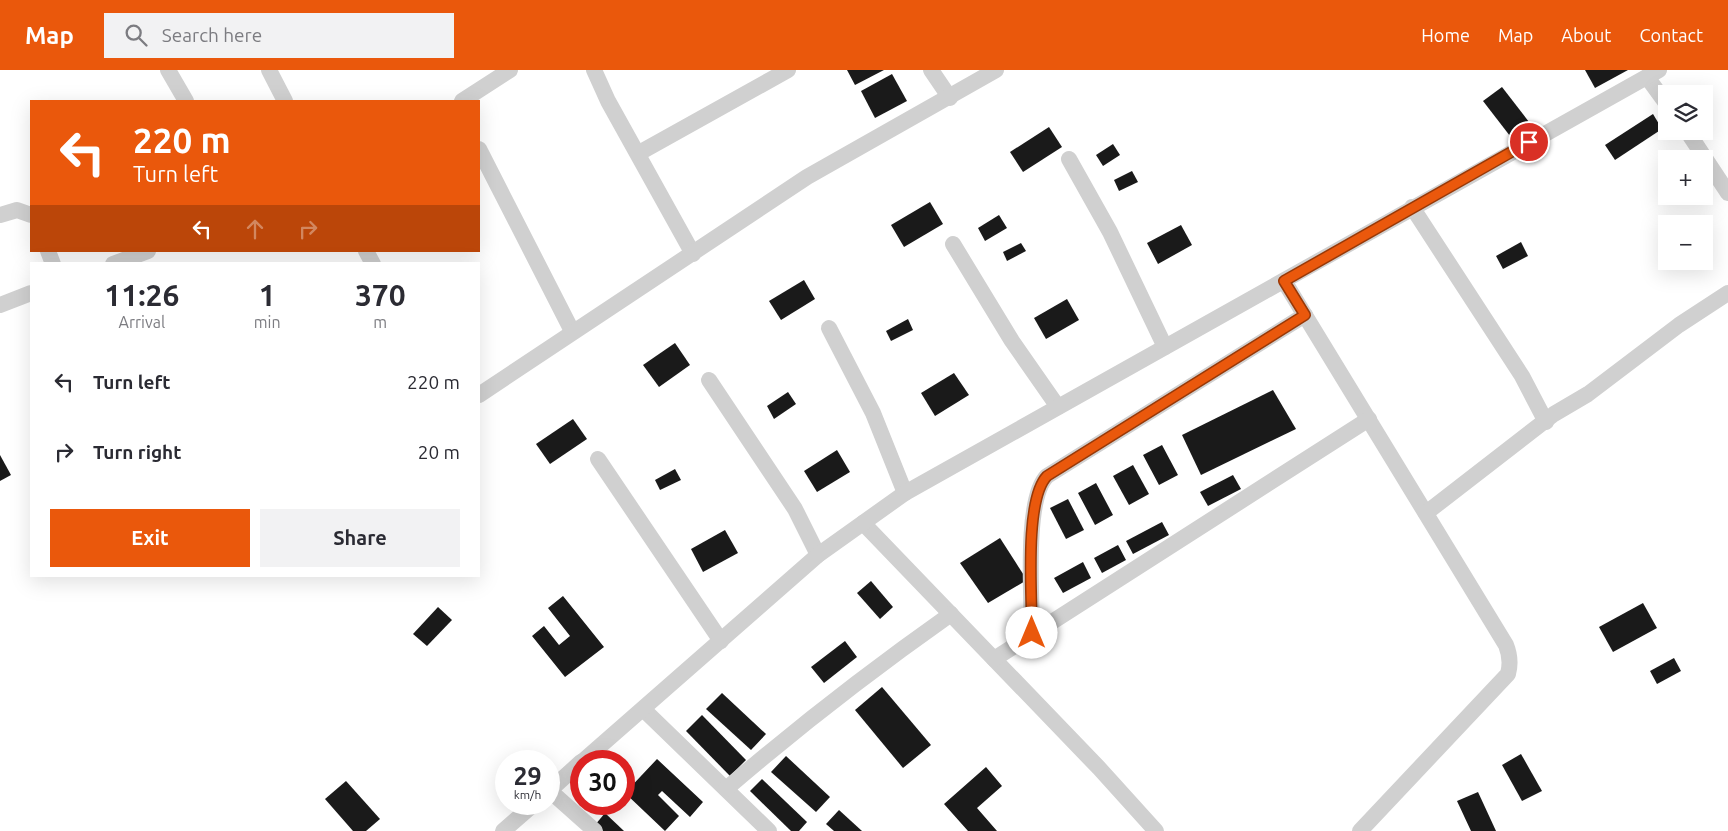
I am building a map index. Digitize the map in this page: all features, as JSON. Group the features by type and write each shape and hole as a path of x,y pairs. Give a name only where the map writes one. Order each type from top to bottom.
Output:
{"street":[{"path":"168,70 185,100"},
{"path":"268,70 284,100"},
{"path":"464,100 510,70"},
{"path":"594,70 608,101 693,254"},
{"path":"638,153 766,75 788,70"},
{"path":"931,70 950,98"},
{"path":"480,394 572,331 693,254 807,177 950,98 996,70"},
{"path":"596,750 818,555 906,492 1653,73 1658,85"},
{"path":"1693,140 1728,194"},
{"path":"480,151 572,331"},
{"path":"1069,159 1110,232 1166,347"},
{"path":"1412,208 1522,376 1546,422"},
{"path":"0,215 17,210 30,215"},
{"path":"953,244 1012,341 1058,407"},
{"path":"118,262 145,252"},
{"path":"1284,281 1506,645 1511,665 1508,674 1360,831"},
{"path":"0,305 30,293"},
{"path":"1426,512 1679,325 1728,293"},
{"path":"1032,633 1033,515 1040,483 1047,476 1305,315"},
{"path":"829,328 873,413 906,492"},
{"path":"709,380 795,509 818,555"},
{"path":"994,659 1369,419"},
{"path":"598,459 654,546 721,641"},
{"path":"863,523 1156,831"},
{"path":"726,789 786,737 879,665 951,614"},
{"path":"643,709 769,831"},
{"path":"560,781 570,772"},
{"path":"560,800 595,831"},
{"path":"503,831 521,815"}],"building":[{"path":"847,70 884,70 855,85"},
{"path":"1585,70 1628,70 1595,88"},
{"path":"892,74 907,101 875,118 861,91"},
{"path":"1502,87 1529,122 1510,136 1483,101"},
{"path":"1653,114 1658,122 1658,132 1615,160 1605,145"},
{"path":"1049,127 1062,147 1023,172 1010,152"},
{"path":"1113,144 1120,155 1103,166 1096,155"},
{"path":"1132,171 1138,182 1119,191 1114,180"},
{"path":"930,202 943,224 904,247 891,225"},
{"path":"999,215 1007,228 985,241 978,228"},
{"path":"1181,225 1192,245 1158,264 1147,243"},
{"path":"1521,242 1528,256 1503,269 1496,256"},
{"path":"1021,243 1026,251 1007,261 1003,252"},
{"path":"804,280 815,299 781,320 769,301"},
{"path":"1067,299 1079,320 1046,339 1034,318"},
{"path":"908,319 913,330 891,341 886,331"},
{"path":"675,343 690,365 659,387 643,365"},
{"path":"954,373 969,395 935,416 921,393"},
{"path":"1273,390 1296,429 1201,475 1182,435"},
{"path":"788,392 796,404 774,419 767,406"},
{"path":"573,419 587,439 550,464 536,444"},
{"path":"1162,445 1178,475 1159,485 1143,455"},
{"path":"837,450 850,472 817,492 804,471"},
{"path":"0,455 11,475 0,481"},
{"path":"1133,465 1149,494 1129,505 1113,476"},
{"path":"675,469 681,480 660,490 655,480"},
{"path":"1233,475 1241,489 1208,506 1200,492"},
{"path":"1096,483 1113,515 1095,525 1078,493"},
{"path":"1068,499 1084,530 1066,539 1050,508"},
{"path":"1162,522 1169,535 1133,554 1126,541"},
{"path":"725,530 738,553 703,572 691,549"},
{"path":"1000,538 1027,580 988,603 960,563"},
{"path":"1118,545 1126,560 1102,573 1094,558"},
{"path":"1083,562 1091,578 1063,593 1054,578"},
{"path":"871,581 893,607 880,619 857,593"},
{"path":"563,596 604,647 565,677 532,636 544,626 559,645 570,636 548,608"},
{"path":"1643,603 1657,628 1613,652 1599,627"},
{"path":"438,607 452,620 427,646 413,634"},
{"path":"845,641 857,657 824,683 811,667"},
{"path":"1674,658 1681,671 1657,684 1650,671"},
{"path":"882,687 931,745 903,768 855,710"},
{"path":"722,693 766,734 751,750 706,709"},
{"path":"702,715 746,760 730,776 686,731"},
{"path":"1521,754 1542,791 1522,801 1502,765"},
{"path":"786,756 830,797 816,812 771,772"},
{"path":"657,759 703,802 690,817 662,791 658,795 679,816 665,831 635,802 635,782"},
{"path":"986,767 1002,786 977,808 997,831 968,831 944,804"},
{"path":"762,779 807,822 799,831 791,831 750,791"},
{"path":"346,781 380,819 366,831 353,831 325,799"},
{"path":"1478,792 1496,831 1471,831 1457,801"},
{"path":"839,810 862,831 834,831 826,824"},
{"path":"603,815 607,815 624,831 601,831 595,825"}],"route":[{"path":"1032,633 1033,515 1036,494 1040,483 1047,476 1305,315 1284,281 1529,142"}]}
